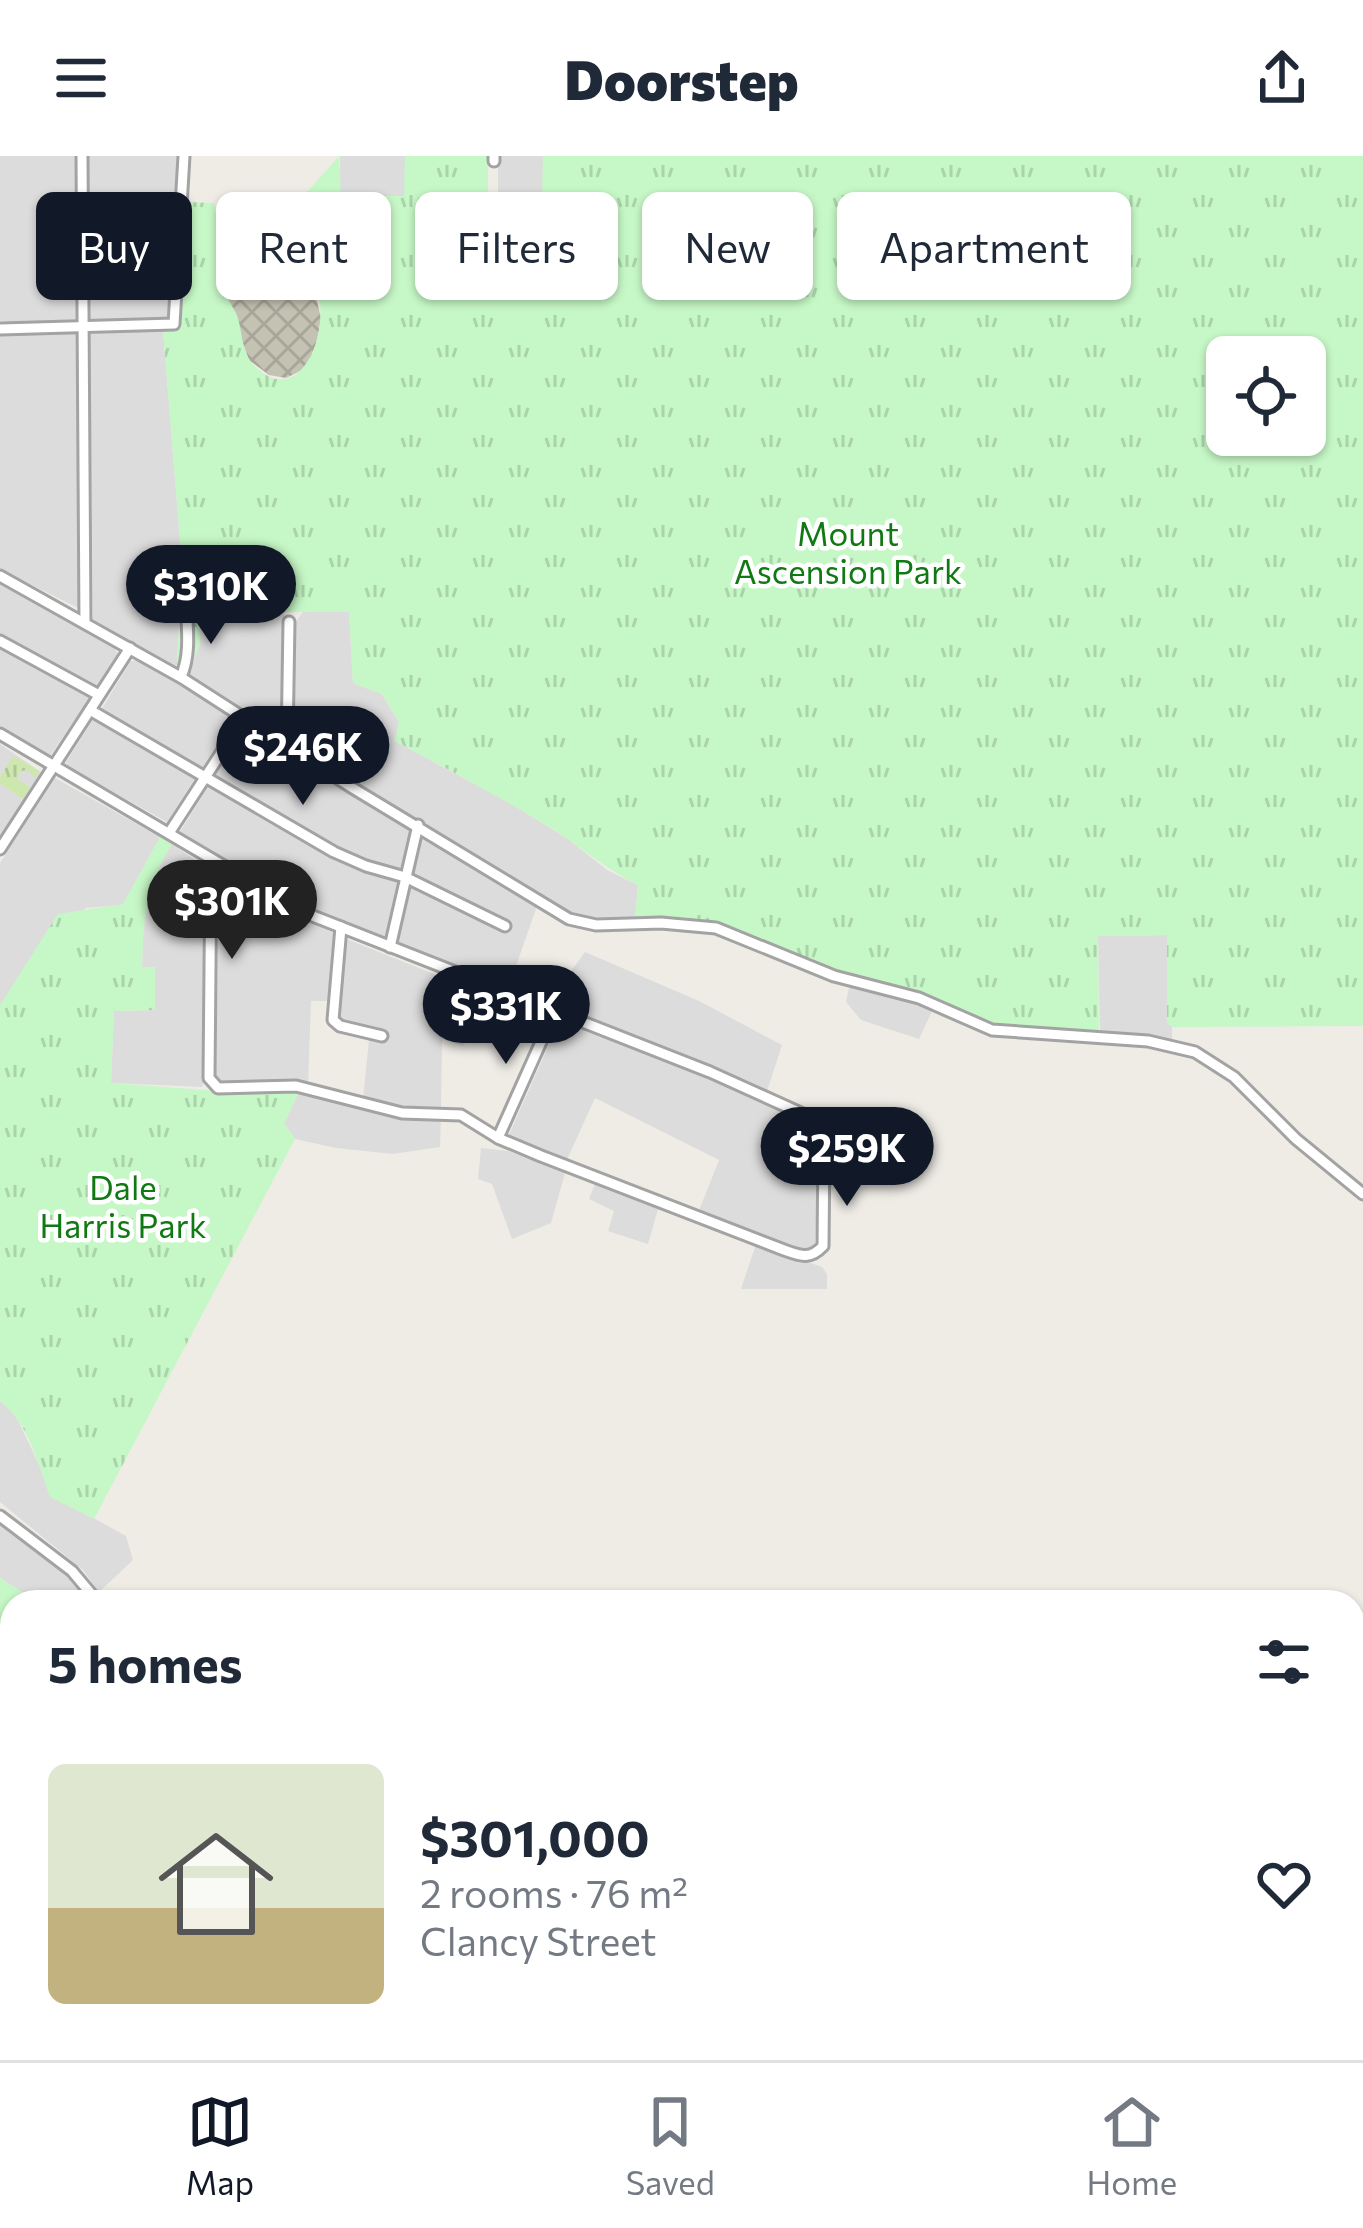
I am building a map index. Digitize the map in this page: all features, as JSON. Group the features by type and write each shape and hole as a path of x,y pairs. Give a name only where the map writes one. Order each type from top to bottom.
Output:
{"street":[{"path":"82,156 85,623"},
{"path":"0,329 174,324 184,156"},
{"path":"181,677 188,662 187,576 199,573 223,591"},
{"path":"0,576 181,677 577,922 716,928 835,976 919,998 992,1030 1148,1041 1195,1052 1234,1077 1296,1139 1363,1194"},
{"path":"287,745 289,622"},
{"path":"0,641 99,695"},
{"path":"0,849 130,648"},
{"path":"90,710 334,851 405,877 506,926"},
{"path":"169,832 244,716"},
{"path":"0,734 300,911 812,1118 824,1144 824,1246 804,1257 498,1138 461,1115 402,1113 296,1086 218,1088 209,1078 211,859"},
{"path":"390,947 418,825"},
{"path":"341,927 333,1020 382,1036"},
{"path":"498,1138 554,1012"},
{"path":"0,1516 72,1571 88,1590"}],"shaded area":[{"path":"0,156 75,156 75,192 36,192 36,300 77,300 77,321 0,321"},
{"path":"88,156 179,156 177,192 88,192"},
{"path":"340,156 405,156 405,196 340,192"},
{"path":"498,156 543,156 543,192 498,192"},
{"path":"90,300 172,300 171,321 90,321"},
{"path":"317,300 321,318 308,367 286,378 269,375 249,360 237,316 227,303"},
{"path":"163,330 182,565 177,665 173,666 93,622 90,334"},
{"path":"0,334 78,334 78,608 0,569"},
{"path":"284,560 284,721 275,728 188,675 200,643 196,602 209,563"},
{"path":"0,583 114,646 118,655 97,689 0,638"},
{"path":"349,611 353,683 382,694 399,722 395,741 508,802 607,870 638,885 635,920 592,921 567,912 294,744 294,624 303,612"},
{"path":"0,648 90,697 50,756 0,727"},
{"path":"137,660 233,717 200,770 100,712 130,662"},
{"path":"94,718 195,778 167,822 67,766"},
{"path":"248,728 410,830 388,941 321,914 180,832"},
{"path":"0,744 42,773 0,839"},
{"path":"55,778 160,837 123,905 86,908 27,967 0,1005 0,863"},
{"path":"419,838 537,906 508,989 396,945"},
{"path":"172,844 204,866 205,1078 202,1087 111,1083 114,1011 154,1010 155,968 142,968 144,911 153,875"},
{"path":"219,875 337,935 329,1001 311,1001 308,1085 219,1084 216,1077"},
{"path":"1168,935 1167,1022 1172,1027 1172,1042 1100,1032 1098,936"},
{"path":"344,938 484,994 463,1046 442,1039 441,1110 400,1108 363,1099 370,1030 341,1023 336,1013"},
{"path":"585,952 699,1001 782,1045 767,1091 637,1044 547,1004"},
{"path":"850,983 933,1009 919,1039 861,1020 846,1002"},
{"path":"559,1022 731,1085 804,1119 819,1140 815,1248 808,1253 698,1213 719,1160 595,1098 565,1164 508,1137"},
{"path":"299,1092 441,1117 440,1147 393,1154 295,1139 284,1123"},
{"path":"481,1148 508,1151 565,1173 551,1223 512,1239 492,1184 478,1179"},
{"path":"595,1184 658,1209 648,1244 608,1231 614,1211 589,1199"},
{"path":"756,1244 822,1267 827,1289 741,1289"},
{"path":"0,1401 14,1412 54,1496 126,1536 133,1560 98,1590 83,1570 0,1502"},
{"path":"0,1524 84,1590 18,1590 0,1578"}],"green space":[{"name":"Mount Ascension Park","path":"339,156 341,192 308,191"},
{"name":"Mount Ascension Park","path":"405,156 488,156 488,192 415,192 415,300 618,300 618,192 542,192 543,156 1363,156 1363,1026 1172,1027 1167,1023 1167,935 1098,936 1099,1032 992,1026 949,1005 836,970 721,923 678,917 635,920 638,885 532,817 395,741 399,722 382,694 353,683 349,612 284,612 284,560 209,563 196,602 200,643 188,675 177,665 182,565 163,330 180,327 182,300 192,300 192,202 214,203 216,300 228,300 251,362 269,377 286,379 300,371 311,356 319,300 391,300 391,196 404,196"},
{"path":"13,756 40,771 35,778 21,771 17,779 30,787 23,799 0,784"},
{"name":"Dale Harris Park","path":"160,837 172,844 148,903 142,967 155,967 155,1010 114,1011 111,1083 299,1092 284,1123 295,1139 94,1519 50,1497 25,1433 0,1401 0,1005 58,914 123,904"},
{"path":"0,1578 18,1590 0,1590"}]}
